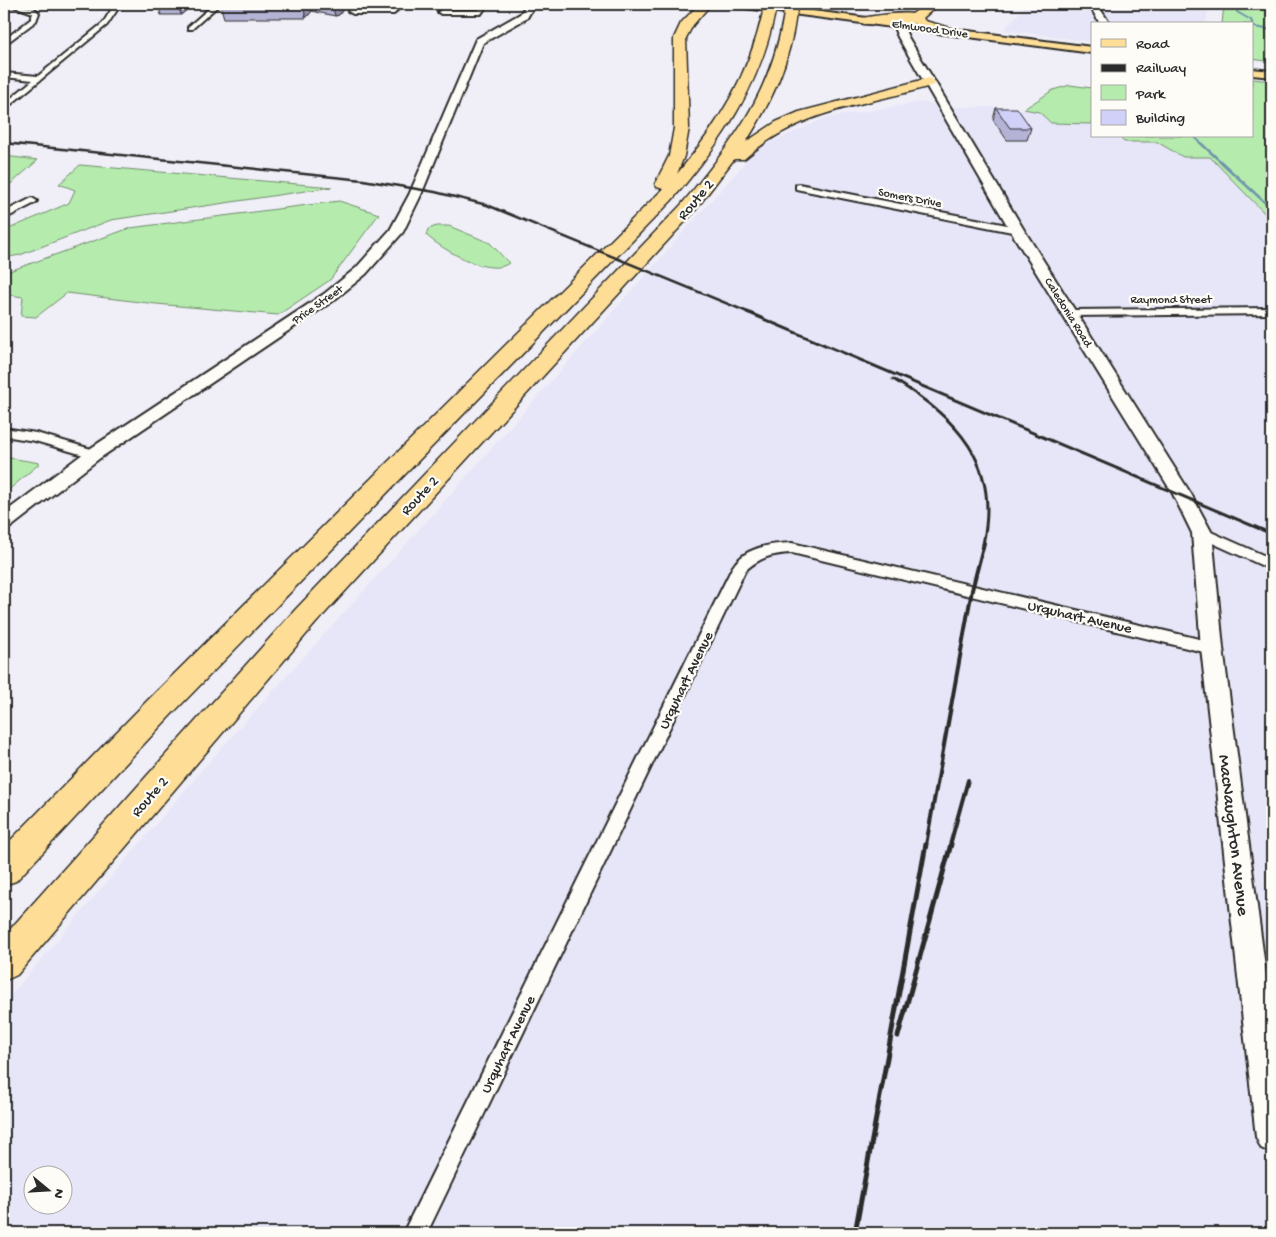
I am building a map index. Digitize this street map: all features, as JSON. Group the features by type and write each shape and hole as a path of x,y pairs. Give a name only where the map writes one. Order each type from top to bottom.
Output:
{"highway":[{"path":"907,24 921,4"},
{"path":"907,24 933,4"},
{"path":"620,244 632,224 664,182 677,157 682,126 679,40 686,25 701,5"},
{"name":"Route 2","path":"4,870 159,708 620,244 684,176 727,117 757,64 764,39 782,8"},
{"name":"Route 2","path":"4,963 299,624 662,237 702,191 740,140 765,96 784,50 782,8"},
{"path":"864,20 896,19 907,24 921,24 943,30"},
{"path":"702,191 719,178 756,140 786,122 836,106 930,82"},
{"path":"908,89 928,93 939,98"}],"main road":[{"path":"738,4 864,20 890,28 907,24"},
{"name":"Elmwood Drive","path":"907,24 914,31 943,30 1091,50"},
{"path":"1045,44 1091,44"},
{"path":"1254,72 1272,74"}],"street":[{"path":"4,43 34,20 36,13 32,9 11,4"},
{"path":"4,108 105,24 114,10 113,4"},
{"path":"190,28 217,4"},
{"path":"355,4 350,10 353,12 394,12 399,4"},
{"path":"446,4 441,12 481,12 485,4"},
{"name":"Price Street","path":"4,522 94,454 329,297 361,271 396,232 415,195 479,41 524,16 531,4"},
{"path":"1093,4 1104,22"},
{"name":"Caledonia Road","path":"907,24 930,82 939,98 1017,230 1182,494 1202,534"},
{"path":"4,75 39,78"},
{"name":"Somers Drive","path":"799,187 1017,230"},
{"path":"4,216 32,201"},
{"name":"Raymond Street","path":"1070,313 1272,312"},
{"path":"4,432 36,437 94,454"},
{"path":"1202,534 1272,565"},
{"name":"MacNaughton Avenue","path":"1202,534 1212,648 1272,1137"},
{"name":"Urquhart Avenue","path":"415,1233 739,568 753,555 770,549 792,548 1212,648"}],"shaded area":[{"path":"1024,4 1192,4 1208,9 1206,22 1091,22 1091,42 1004,30 1025,6"},
{"path":"921,102 948,107 1008,107 1024,109 1039,112 1051,123 1091,124 1091,138 1120,138 1124,142 1203,143 1272,201 1272,1233 4,1233 4,1003 214,756 434,513 757,149 825,118"}],"green space":[{"path":"1224,4 1272,4 1272,62 1254,59 1254,22 1222,22"},
{"path":"1254,79 1272,81 1272,221 1210,157 1183,157 1157,142 1124,142 1120,138 1254,138"},
{"path":"1070,85 1091,88 1091,124 1051,123 1039,112 1024,109 1053,90"},
{"path":"4,156 38,160 4,190"},
{"path":"80,165 332,187 111,220 20,255 4,258 4,231 69,203 75,190 59,184"},
{"path":"339,201 379,214 330,280 278,315 156,304 67,293 36,317 21,316 23,297 4,294 4,273 130,228"},
{"path":"437,226 449,226 490,243 509,263 500,267 490,267 466,260 454,254 426,235 428,229"},
{"path":"4,457 40,463 4,494"}],"building":[{"path":"220,4 304,4 303,5"},
{"path":"996,108 1017,108 1031,128 1010,128"}],"waterway":[{"path":"1240,4 1237,7 1237,12 1252,22"},
{"path":"1254,27 1272,30"},
{"path":"1195,138 1272,209"}],"railway":[{"path":"4,143 363,180 435,192 487,205 750,313"},
{"path":"747,312 1272,534"},
{"path":"893,379 937,410 969,446 979,466 986,490 987,515 983,544"},
{"path":"926,845 972,590 984,543"},
{"path":"950,845 968,780"},
{"path":"855,1233 926,844"},
{"path":"898,1036 951,844"}]}
